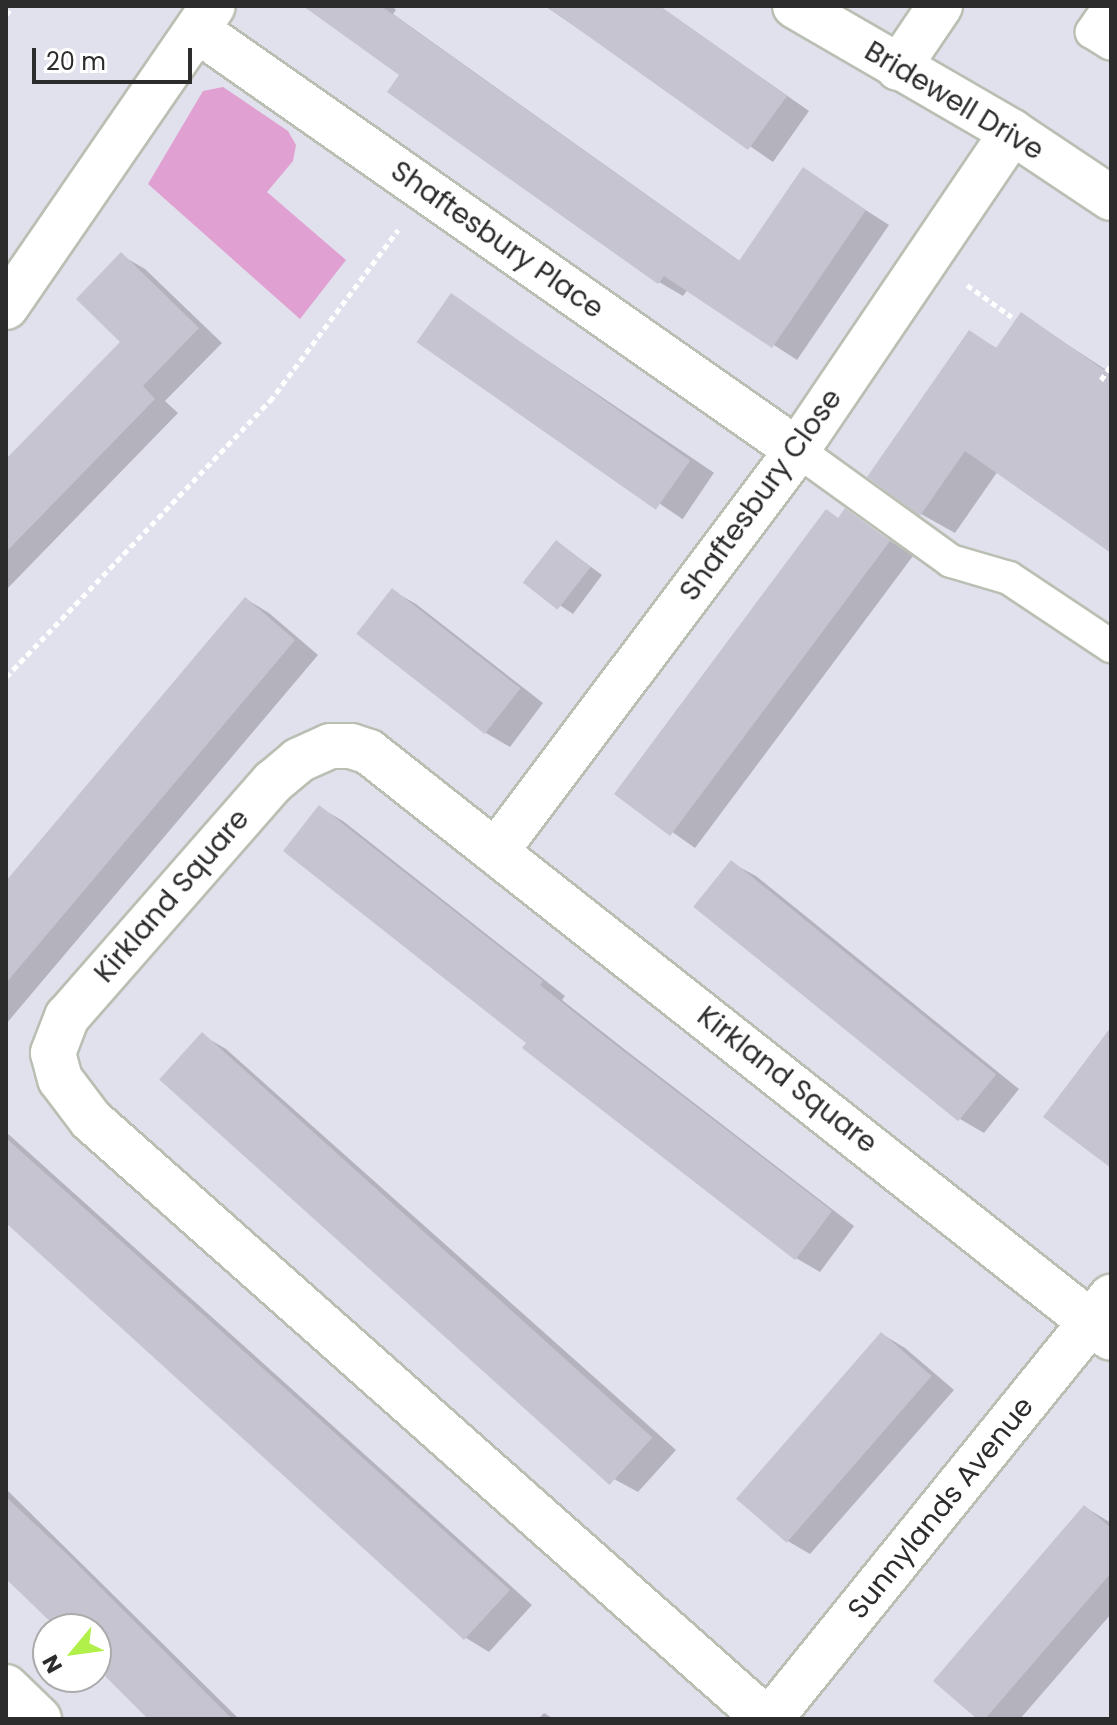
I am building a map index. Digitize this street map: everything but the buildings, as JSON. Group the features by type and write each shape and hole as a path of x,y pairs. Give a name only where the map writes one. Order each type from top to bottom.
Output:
{"street":[{"name":"Bridewell Drive","path":"795,6 1012,132 1111,198"},
{"path":"898,68 940,6"},
{"path":"9,296 205,18"},
{"name":"Shaftesbury Place","path":"205,18 427,191 797,450"},
{"name":"Shaftesbury Close","path":"497,850 797,450 1012,132"},
{"name":"Kirkland Square","path":"768,1719 91,1120 71,1097 56,1070 53,1053 57,1036 73,1009 273,782 314,752 340,745 369,752 1105,1319"},
{"name":"Sunnylands Avenue","path":"768,1719 1105,1319"},
{"path":"6,1687 39,1719"}],"lane":[{"path":"1110,6 1092,32 1111,44"},
{"path":"797,450 951,561 1009,578 1111,646"}],"path":[{"path":"6,15 12,6"},
{"path":"6,677 270,401 427,191"},
{"path":"1101,380 1111,365"}],"shaded area":[{"path":"223,87 288,131 296,145 293,161 267,192 346,260 300,319 148,184 203,91"}]}
